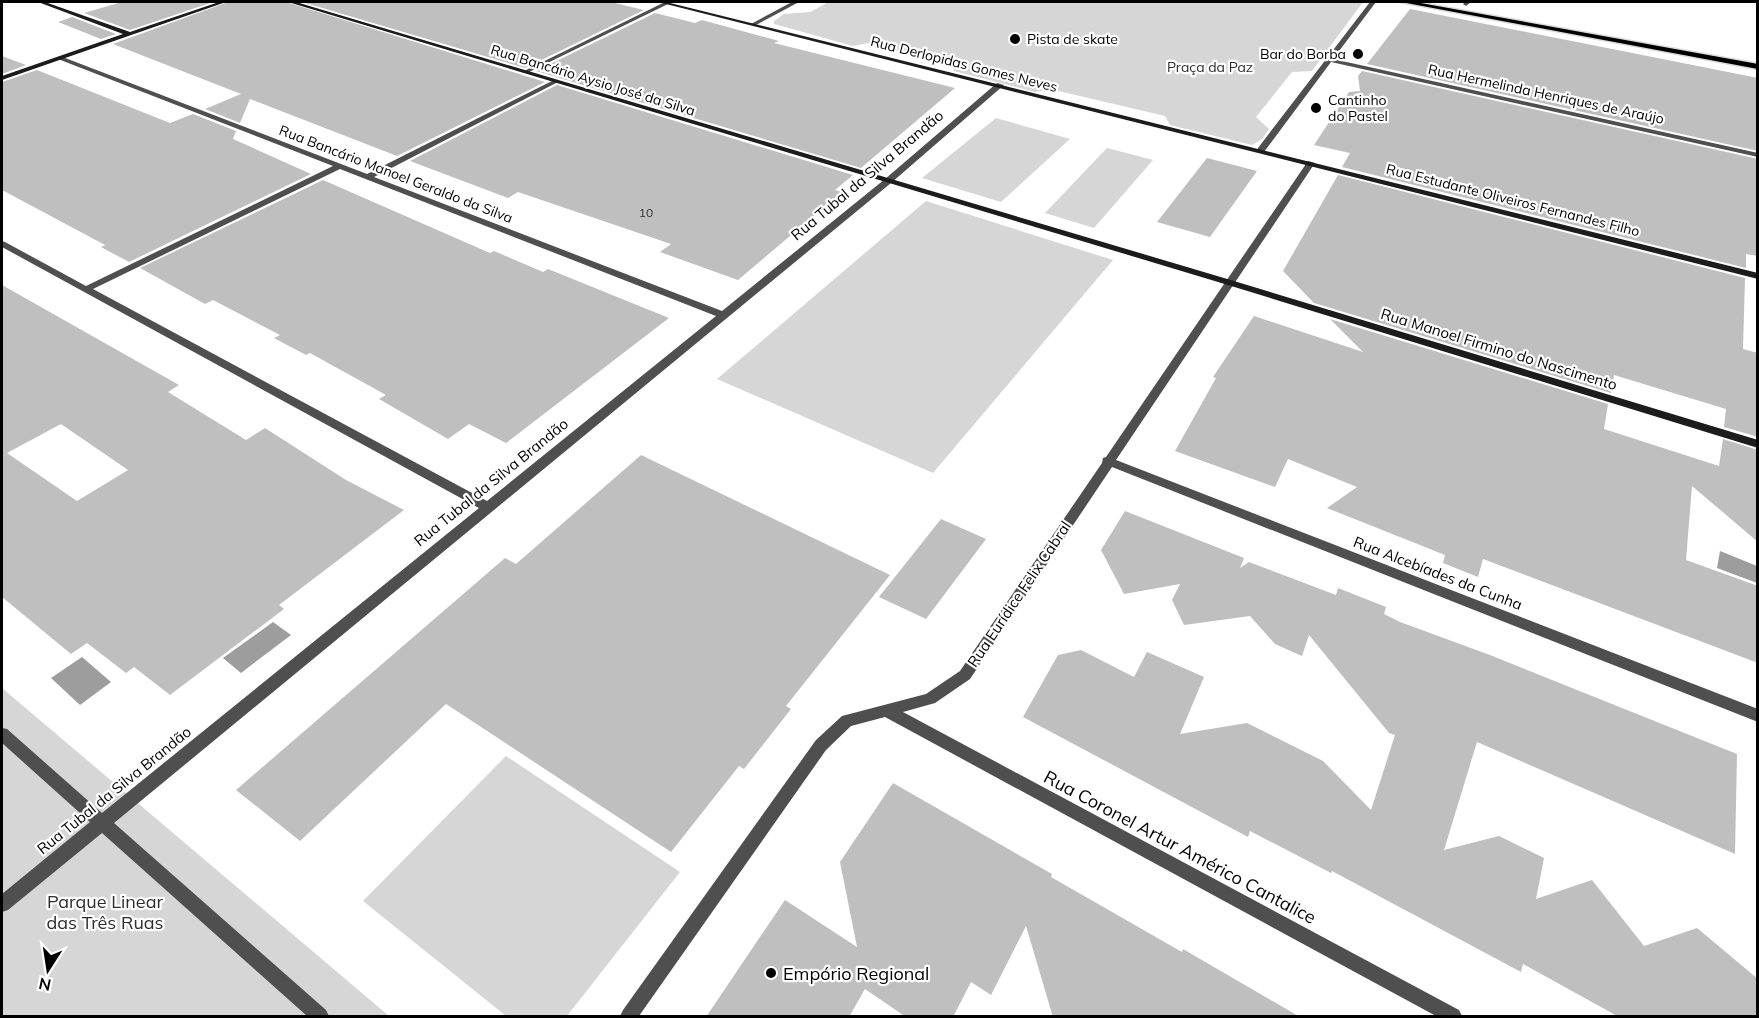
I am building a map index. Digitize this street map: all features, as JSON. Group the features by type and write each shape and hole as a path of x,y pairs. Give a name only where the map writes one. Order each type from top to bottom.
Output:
{"main road":[{"path":"1405,2 1758,68"},
{"path":"1454,2 1758,58"}],"street":[{"path":"41,2 129,34"},
{"path":"2,78 223,2"},
{"name":"Rua Bancário Aysio José da Silva","path":"291,2 1231,283"},
{"path":"525,72 664,2"},
{"name":"Rua Derlopidas Gomes Neves","path":"664,2 1261,150"},
{"path":"754,24 796,2"},
{"path":"1261,150 1373,2"},
{"name":"Rua Bancário Manoel Geraldo da Silva","path":"60,58 723,315"},
{"name":"Rua Hermelinda Henriques de Araújo","path":"1329,60 1758,154"},
{"path":"367,177 556,81"},
{"name":"Rua Tubal da Silva Brandão","path":"2,904 888,181 1000,85"},
{"name":"Rua Estudante Oliveiros Fernandes Filho","path":"1261,150 1758,276"},
{"name":"Rua Eurídice Felix Cabral","path":"629,1017 820,745 847,721 930,699 965,675 1107,461 1311,163"},
{"path":"86,289 340,166"},
{"path":"2,244 487,507"},
{"name":"Rua Manoel Firmino do Nascimento","path":"1231,283 1758,444"},
{"name":"Rua Alcebíades da Cunha","path":"1107,461 1758,716"},
{"name":"Rua Coronel Artur Américo Cantalice","path":"889,711 1453,1017"},
{"path":"2,734 99,823 320,1017"}],"green space":[{"name":"Praça da Paz","path":"829,2 1363,2 1312,71 1292,72 1256,117 1269,129 1262,139 1252,145 1170,125 1165,116 1050,89 1035,92 954,71 954,65 868,43 853,46 774,24 774,21 784,14 810,12"},
{"path":"996,118 1070,139 1001,202 922,178"},
{"path":"1107,148 1153,160 1094,228 1045,213"},
{"path":"926,201 1113,260 933,473 717,379"},
{"name":"Parque Linear das Três Ruas","path":"2,688 389,1016 2,1016"},
{"path":"506,756 680,872 567,1016 506,1016 363,901"}],"shaded area":[{"path":"1720,551 1757,566 1757,583 1717,568"},
{"path":"273,622 291,635 241,673 223,658"},
{"path":"82,657 111,682 80,705 51,678"}],"building":[{"path":"122,2 213,2 130,30 84,13"},
{"path":"228,2 286,2 545,82 397,156 250,99 240,123 205,109 241,94 113,44"},
{"path":"302,2 611,2 644,10 525,68"},
{"path":"1410,9 1758,78 1758,151 1367,64"},
{"path":"655,13 695,23 702,20 779,41 774,43 955,88 861,168 536,71"},
{"path":"72,17 116,34 101,39 58,22"},
{"path":"2,56 26,65 2,74"},
{"path":"37,70 170,123 193,114 236,131 233,139 311,174 129,262 101,247 105,245 2,190 2,82"},
{"path":"1362,71 1758,159 1758,256 1746,254 1746,268 1342,167 1350,153 1314,145 1349,92 1360,91 1358,76"},
{"path":"557,85 853,175 835,190 842,192 738,280 660,252 671,244 518,192 508,198 410,161"},
{"path":"1207,158 1257,171 1210,237 1157,222"},
{"path":"1338,175 1745,278 1743,349 1758,353 1758,437 1724,427 1726,409 1614,375 1611,393 1314,303 1283,271"},
{"path":"323,180 490,253 494,251 543,272 548,269 669,318 506,443 469,424 448,439 379,399 386,395 310,353 306,355 274,338 280,335 213,300 205,304 140,268"},
{"path":"2,285 179,385 168,392 246,440 265,428 346,480 404,510 279,605 284,609 170,695 134,667 126,673 87,643 71,654 2,597","holes":["61,424 128,470 77,501 7,453"]},
{"path":"1254,316 1363,352 1330,319 1608,404 1604,429 1719,466 1723,439 1758,450 1758,542 1692,486 1686,560 1758,586 1758,663 1483,559 1478,577 1443,563 1445,555 1327,508 1357,487 1288,459 1275,487 1175,451 1216,378 1213,377"},
{"path":"641,455 890,575 786,706 791,709 744,769 739,766 671,852 446,704 300,841 236,790 505,558 516,564"},
{"path":"1125,511 1244,558 1240,568 1249,562 1336,595 1338,588 1386,607 1384,614 1400,622 1490,655 1737,754 1735,854 1477,742 1444,850 1499,836 1544,858 1536,899 1592,880 1644,946 1697,928 1758,979 1758,1017 1619,1017 1523,964 1521,972 1332,871 1331,873 1250,831 1248,837 1023,717 1058,655 1081,650 1134,677 1147,652 1204,677 1180,734 1247,723 1323,761 1371,810 1395,735 1389,733 1309,635 1302,656 1275,644 1250,616 1184,625 1172,600 1180,584 1124,594 1101,550"},
{"path":"941,519 986,539 926,619 879,597"},
{"path":"893,783 1052,874 1051,877 1182,952 1183,949 1300,1017 1053,1017 1026,926 991,995 971,982 953,1017 906,1017 865,989 849,1017 706,1017 785,900 857,947 840,862"}],"place":[{"name":"Pista de skate","path":"1015,39"},
{"name":"Bar do Borba","path":"1358,54"},
{"name":"Cantinho do Pastel","path":"1316,108"},
{"name":"Empório Regional","path":"771,973"}]}
